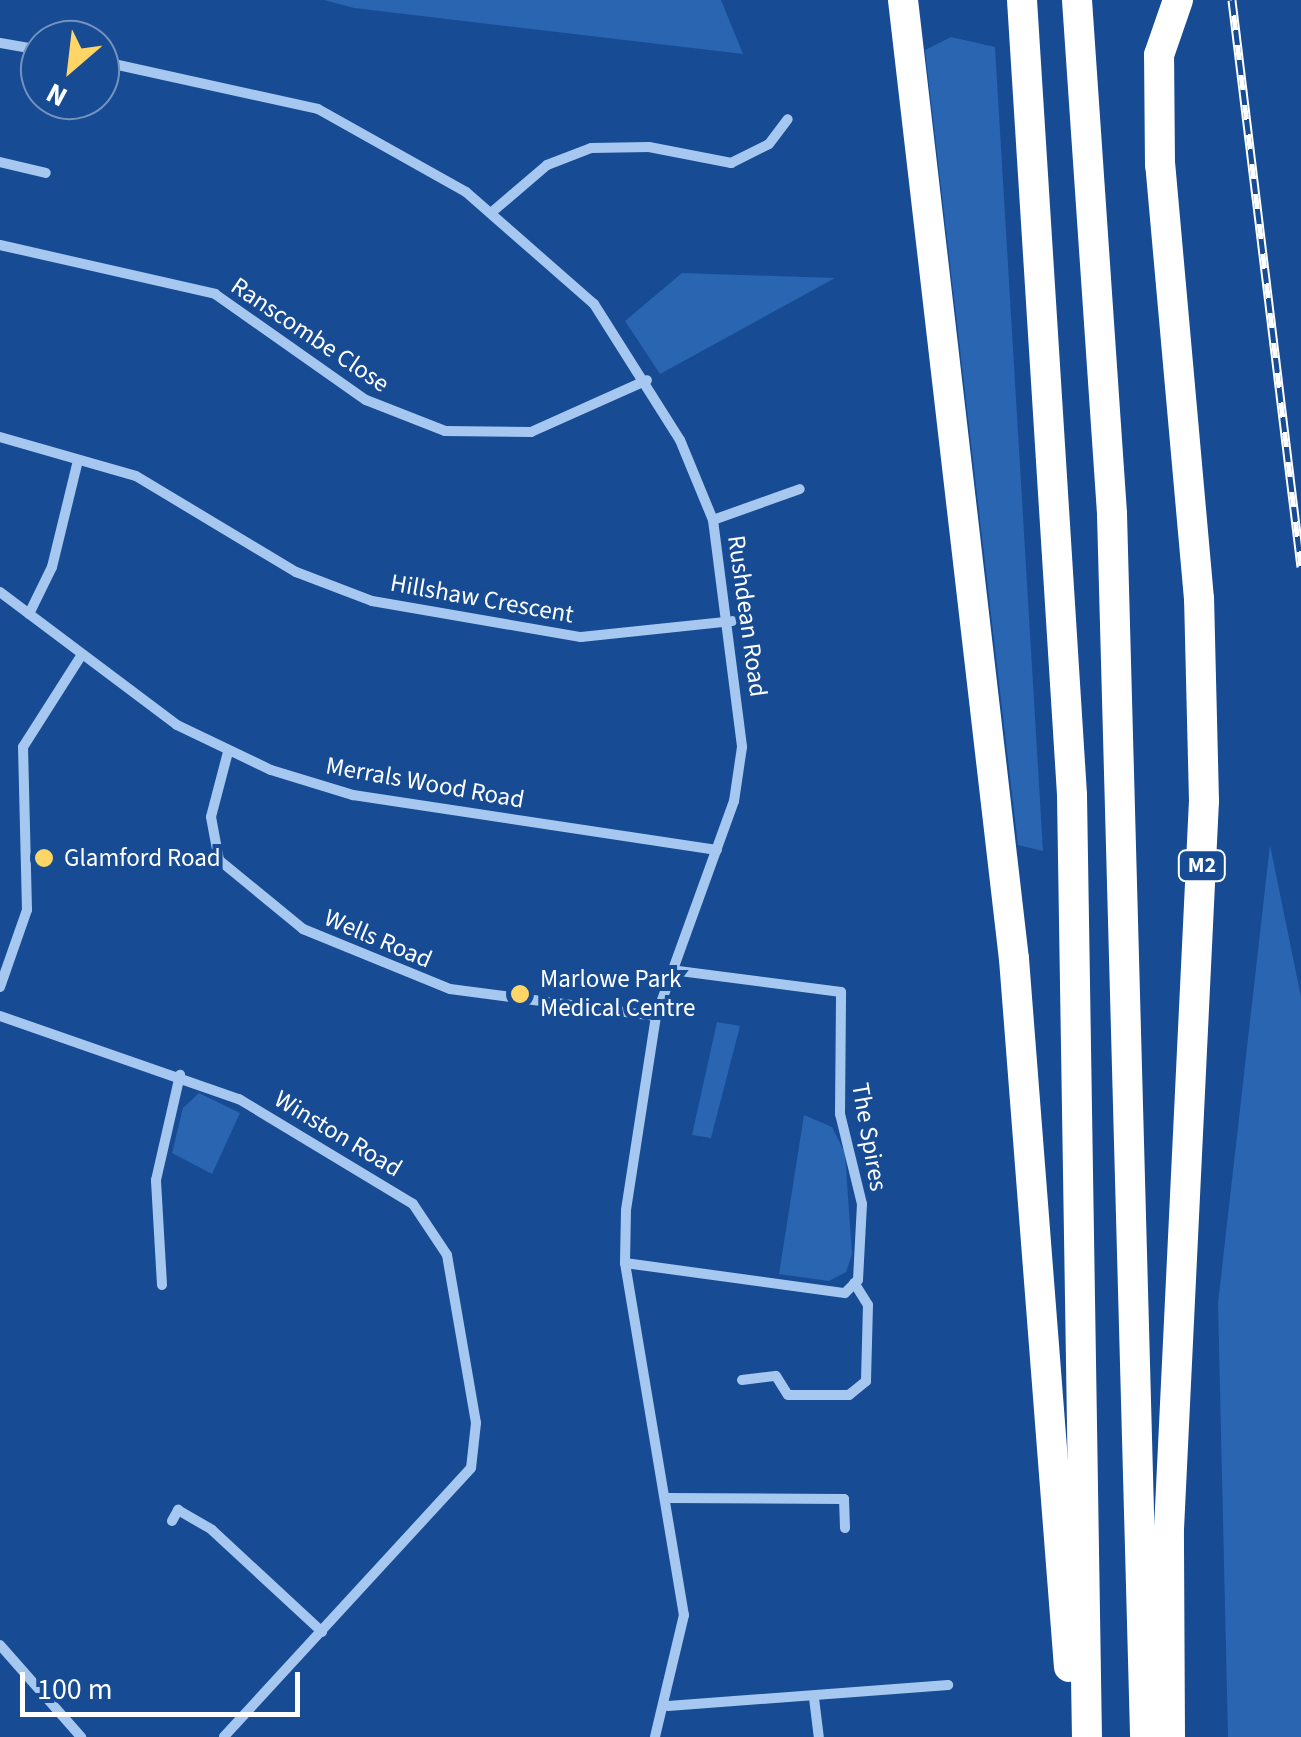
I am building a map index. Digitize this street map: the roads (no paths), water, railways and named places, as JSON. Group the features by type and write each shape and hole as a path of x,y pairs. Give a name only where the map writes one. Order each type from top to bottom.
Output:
{"highway":[{"path":"903,0 1014,959 1063,1654 1084,1701"},
{"path":"1022,0 1072,795 1084,1701 1088,1737"},
{"path":"1077,0 1112,514 1145,1737"},
{"name":"M2","path":"1170,1737 1170,1529 1204,802 1199,599 1160,165 1159,56 1178,0"}],"street":[{"name":"Rushdean Road","path":"120,64 269,94 354,123 492,212 594,304 647,380 713,520 732,621 742,747 717,850 656,1016 629,1168 625,1263 684,1615 668,1706 655,1737"},
{"path":"492,212 547,166 591,148 649,148 731,164 769,144 788,119"},
{"path":"0,162 46,173"},
{"name":"Ranscombe Close","path":"0,245 215,294 366,400 445,431 531,432 647,380"},
{"name":"Hillshaw Crescent","path":"0,437 136,476 282,564 372,601 581,636 732,621"},
{"path":"29,614 52,567 78,460"},
{"path":"713,520 800,489"},
{"name":"Merrals Wood Road","path":"0,592 81,656 228,752 353,795 717,850"},
{"path":"0,987 27,910 23,747 81,656"},
{"name":"Wells Road","path":"228,752 211,817 219,860 303,929 450,989 656,1016"},
{"name":"The Spires","path":"672,970 841,992 840,1114 862,1204 854,1283"},
{"name":"Winston Road","path":"0,1016 180,1075 361,1166 437,1229 476,1424 471,1468 450,1500 224,1737"},
{"path":"162,1285 156,1180 180,1075"},
{"path":"625,1263 845,1293 854,1283 868,1306 866,1380 849,1395 788,1395 776,1376 742,1380"},
{"path":"666,1498 844,1500 845,1528"},
{"path":"172,1521 178,1510 212,1530 322,1632"},
{"path":"0,1645 81,1737"},
{"path":"668,1706 948,1685"},
{"path":"814,1698 819,1737"}],"railway":[{"path":"1232,0 1301,567"}],"place":[{"name":"Glamford Road","path":"44,858"},
{"name":"Marlowe Park Medical Centre","path":"520,994"}]}
